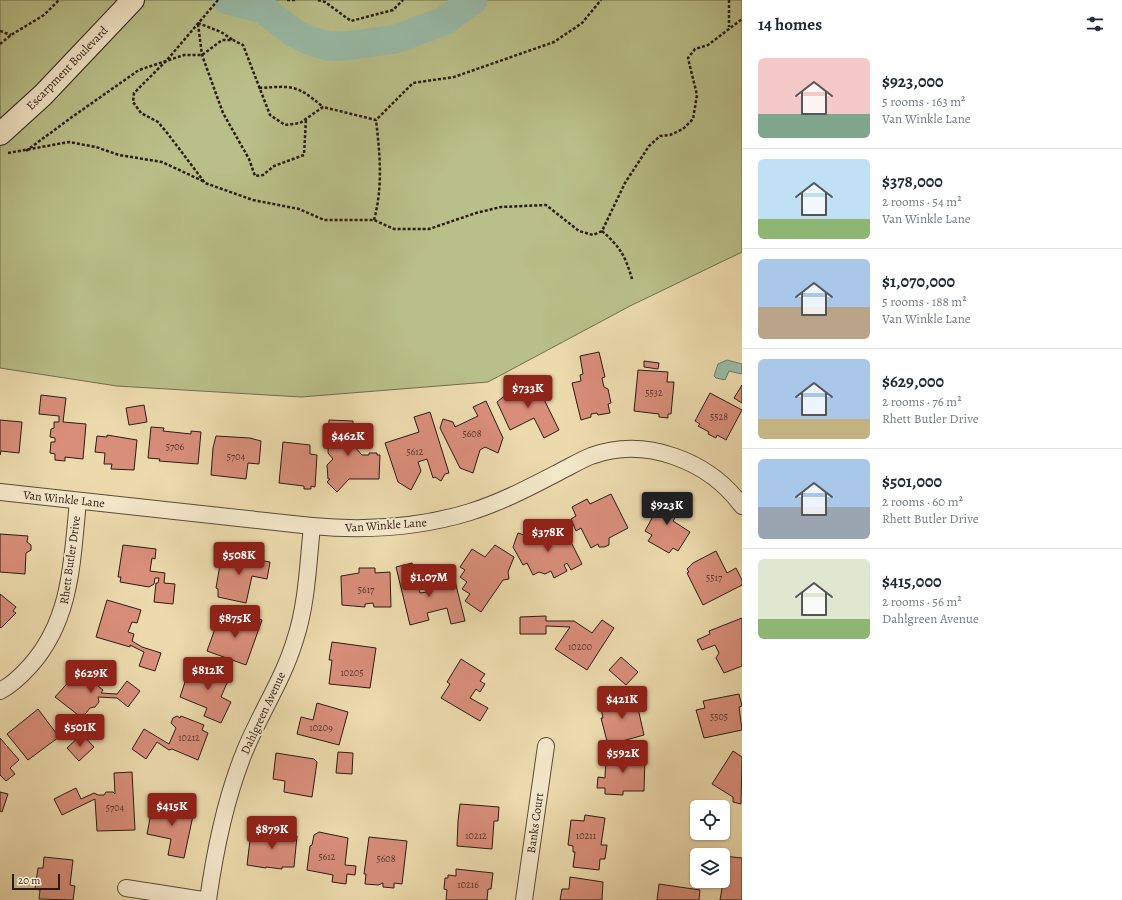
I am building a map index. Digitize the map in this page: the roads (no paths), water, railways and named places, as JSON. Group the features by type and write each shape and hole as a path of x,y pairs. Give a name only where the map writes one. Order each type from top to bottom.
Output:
{"main road":[{"name":"Escarpment Boulevard","path":"0,134 43,95 131,1"}],"street":[{"name":"Van Winkle Lane","path":"0,492 312,526 348,529 378,528 420,524 471,512 508,497 592,456 621,450 653,451 684,460 714,476 735,496 742,506"},
{"name":"Rhett Butler Drive","path":"0,691 20,678 42,652 60,618 69,582 78,500"},
{"name":"Dahlgreen Avenue","path":"208,900 220,834 244,752 287,661 297,635 304,606 312,526"},
{"name":"Banks Court","path":"524,900 546,746"},
{"path":"126,888 203,900"}],"waterway":[{"path":"227,0 263,9 294,33 311,41 328,46 346,46 396,39 444,21 473,0"}]}
